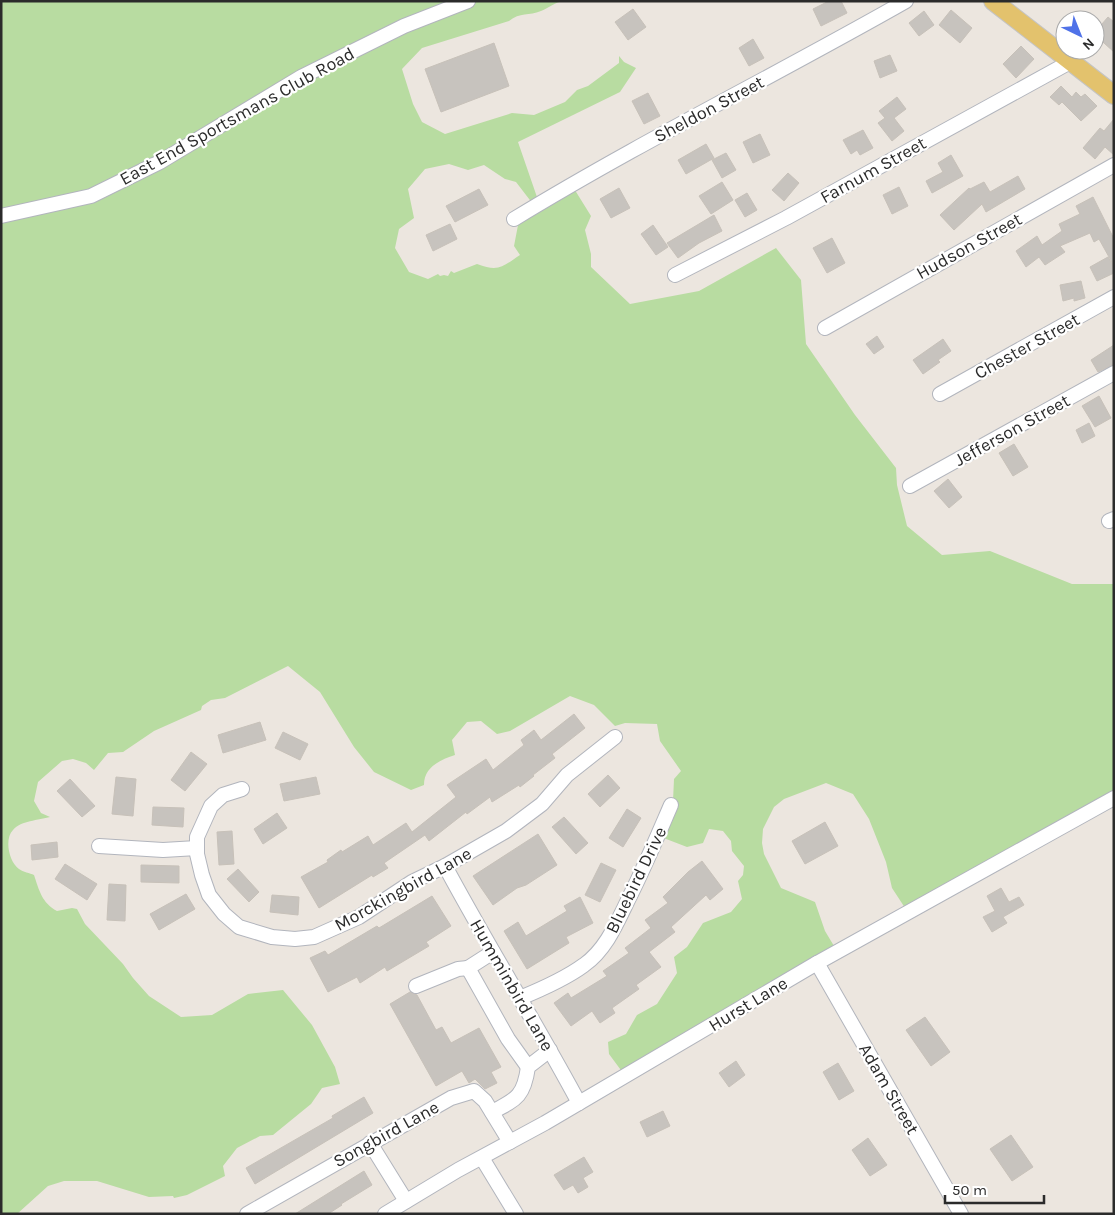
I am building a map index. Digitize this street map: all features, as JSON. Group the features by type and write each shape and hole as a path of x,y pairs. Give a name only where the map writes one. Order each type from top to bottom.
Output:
{"main road":[{"path":"992,1 1114,95"}],"street":[{"name":"East End Sportsmans Club Road","path":"1,216 91,196 160,162 301,77 404,26 468,1"},
{"name":"Sheldon Street","path":"514,219 580,179 824,48 906,1"},
{"name":"Farnum Street","path":"675,275 786,218 1070,62"},
{"name":"Hudson Street","path":"825,328 961,250 1114,166"},
{"name":"Chester Street","path":"940,394 1114,297"},
{"name":"Jefferson Street","path":"910,486 1114,374"},
{"name":"Morckingbird Lane","path":"242,789 222,795 211,806 196,837 202,875 209,895 224,914 239,927 272,937 295,939 314,937 359,917 388,896 506,831 542,804 567,775 615,737"},
{"name":"Hurst Lane","path":"385,1214 817,963 1114,798"},
{"name":"Bluebird Drive","path":"520,998 554,984 585,964 603,946 616,926 671,805"},
{"path":"99,846 163,850 197,848"},
{"name":"Humminbird Lane","path":"445,866 579,1103"},
{"path":"416,986 458,969 468,968 493,952"},
{"name":"Adam Street","path":"817,963 962,1214"},
{"path":"468,968 508,1039 528,1067"},
{"path":"492,1112 510,1103 525,1086 528,1067 550,1050"},
{"name":"Songbird Lane","path":"248,1214 451,1098 474,1091 485,1102 510,1142"},
{"path":"370,1143 406,1201"},
{"path":"482,1158 516,1214"}],"green space":[{"path":"1,1 452,1 467,5 476,1 564,1 544,10 517,16 509,21 422,48 402,69 413,104 422,122 445,134 512,113 534,115 565,102 577,90 588,86 619,63 619,56 624,62 636,68 620,92 518,142 538,200 573,187 591,216 585,230 591,254 591,267 630,304 699,291 776,248 801,280 806,344 855,415 896,468 897,485 907,526 942,555 990,551 1072,584 1114,584 1114,801 909,914 892,888 886,862 869,819 853,794 826,783 784,799 774,807 763,829 762,843 764,854 781,888 815,902 825,931 834,946 626,1077 609,1054 608,1042 626,1034 637,1015 657,1004 677,973 674,957 687,947 703,923 731,912 742,899 738,881 743,875 744,866 732,851 731,841 723,831 709,829 703,843 687,847 661,837 673,801 674,779 681,771 660,741 657,724 625,723 615,726 594,705 570,696 510,731 497,734 481,721 467,722 452,740 455,755 434,765 427,773 424,785 411,790 374,772 354,747 320,692 288,666 225,698 211,700 202,706 201,710 154,731 123,752 108,753 94,770 86,763 73,759 62,761 38,782 34,801 41,813 50,817 16,827 10,834 8,844 10,856 16,866 34,875 42,896 52,908 57,911 77,909 85,924 123,964 149,996 181,1017 212,1015 248,994 283,990 312,1025 335,1067 340,1084 322,1088 311,1104 273,1135 260,1136 237,1148 223,1166 225,1176 187,1195 174,1198 173,1196 149,1197 97,1181 64,1181 48,1186 17,1214 1,1214","holes":["449,164 468,170 484,165 505,179 516,182 536,208 519,220 514,246 520,255 500,267 490,268 477,264 454,273 451,271 448,276 440,276 438,274 428,279 409,272 395,248 399,229 414,218 408,189 425,169"]}],"building":[{"path":"829,1 841,1 847,13 821,26 813,9"},
{"path":"633,9 646,27 628,40 615,22"},
{"path":"951,10 972,28 960,43 939,25"},
{"path":"924,11 934,25 919,36 909,23"},
{"path":"1108,17 1114,22 1114,52 1105,44 1105,20"},
{"path":"753,39 764,58 749,66 739,48"},
{"path":"494,43 509,86 441,112 425,69"},
{"path":"1021,46 1034,59 1016,78 1003,64"},
{"path":"890,55 897,71 880,78 874,61"},
{"path":"1061,86 1072,97 1076,92 1081,97 1085,94 1097,106 1081,121 1062,102 1059,105 1050,97"},
{"path":"648,93 660,116 644,124 632,101"},
{"path":"897,97 906,109 894,118 904,131 892,141 878,123 885,118 879,111"},
{"path":"1114,119 1114,155 1105,147 1095,159 1083,148 1100,128 1104,131"},
{"path":"863,130 873,148 860,155 857,150 851,154 843,140"},
{"path":"760,134 770,155 753,163 743,142"},
{"path":"706,144 714,158 686,174 678,160"},
{"path":"726,153 736,170 722,178 712,160"},
{"path":"951,155 963,176 932,193 926,181 943,172 938,163"},
{"path":"788,173 799,183 784,201 772,190"},
{"path":"1018,176 1025,189 986,212 982,204 954,230 940,215 969,188 984,182 990,192"},
{"path":"722,182 733,200 711,214 699,196"},
{"path":"899,187 908,206 892,214 883,195"},
{"path":"619,188 630,208 611,218 600,199"},
{"path":"479,189 488,205 455,222 446,206"},
{"path":"747,193 757,210 745,217 735,200"},
{"path":"1093,197 1114,239 1114,266 1099,239 1094,242 1090,233 1060,246 1065,252 1045,265 1039,257 1026,267 1016,251 1037,236 1042,245 1062,231 1059,224 1080,214 1076,206"},
{"path":"714,215 722,231 699,243 678,258 667,243"},
{"path":"450,224 457,239 433,251 426,235"},
{"path":"653,225 668,247 656,255 641,234"},
{"path":"832,238 845,263 827,273 813,248"},
{"path":"1108,257 1114,267 1114,273 1097,281 1090,267"},
{"path":"1081,281 1085,298 1063,301 1060,285"},
{"path":"877,336 884,347 874,354 866,344"},
{"path":"943,339 951,351 938,360 940,362 923,374 913,360"},
{"path":"1114,345 1114,364 1098,372 1091,360"},
{"path":"1099,396 1111,418 1095,427 1082,406"},
{"path":"1089,423 1095,436 1082,443 1076,430"},
{"path":"1014,444 1028,467 1013,476 999,453"},
{"path":"948,479 962,497 949,508 934,491"},
{"path":"574,714 585,728 552,754 555,758 520,787 519,785 492,802 490,797 467,814 466,812 429,841 425,835 384,863 388,868 373,877 372,875 319,908 301,877 328,862 327,860 341,850 342,852 368,836 373,845 406,823 412,832 456,797 447,785 486,759 493,770 524,745 521,740 534,730 541,740"},
{"path":"260,722 266,740 223,753 218,735"},
{"path":"283,732 308,744 300,760 275,748"},
{"path":"191,752 207,764 185,791 171,780"},
{"path":"608,775 620,788 600,807 588,794"},
{"path":"116,777 136,779 133,816 112,814"},
{"path":"316,777 320,794 284,801 280,784"},
{"path":"70,779 95,806 82,817 57,791"},
{"path":"153,807 184,808 183,827 152,825"},
{"path":"627,809 641,818 623,847 609,838"},
{"path":"277,813 287,828 263,844 254,829"},
{"path":"564,817 588,843 576,854 552,827"},
{"path":"825,822 838,846 805,864 792,841"},
{"path":"232,831 234,864 219,865 217,832"},
{"path":"538,834 557,865 526,885 517,888 493,905 473,876"},
{"path":"57,842 58,857 32,860 31,845"},
{"path":"702,861 723,889 710,900 706,895 671,927 675,932 649,952 661,967 636,985 639,989 612,1008 615,1013 600,1023 592,1011 571,1026 554,1003 568,993 571,998 607,976 603,971 629,953 625,948 651,928 645,920 668,903 663,897"},
{"path":"601,863 616,870 600,902 585,895"},
{"path":"65,864 97,884 87,900 55,879"},
{"path":"141,865 179,866 179,883 141,882"},
{"path":"238,869 259,892 249,902 227,879"},
{"path":"109,884 126,885 125,921 107,920"},
{"path":"1001,888 1009,902 1019,897 1024,905 1003,917 1007,923 992,932 983,917 995,911 987,896"},
{"path":"186,894 195,909 159,930 150,914"},
{"path":"272,895 299,897 298,915 270,912"},
{"path":"432,896 451,926 426,942 429,946 387,971 385,967 360,983 357,977 328,992 310,958 325,951 328,955 377,926 379,928"},
{"path":"580,897 593,923 566,937 569,943 527,969 504,931 518,922 526,936 567,911 564,906"},
{"path":"410,992 417,995 436,1030 442,1027 451,1043 479,1028 501,1067 491,1072 497,1083 485,1089 475,1079 469,1083 462,1071 436,1086 390,1004"},
{"path":"925,1017 950,1052 931,1066 906,1030"},
{"path":"736,1061 745,1075 729,1087 719,1073"},
{"path":"838,1063 854,1091 839,1100 823,1072"},
{"path":"364,1097 373,1113 255,1184 246,1168 333,1118 332,1116"},
{"path":"663,1111 670,1126 647,1137 640,1122"},
{"path":"1011,1135 1033,1167 1012,1181 990,1149"},
{"path":"868,1138 887,1165 870,1176 852,1150"},
{"path":"584,1157 593,1172 583,1178 588,1187 578,1193 573,1185 564,1190 554,1175"},
{"path":"364,1171 372,1185 328,1214 295,1214"}]}
